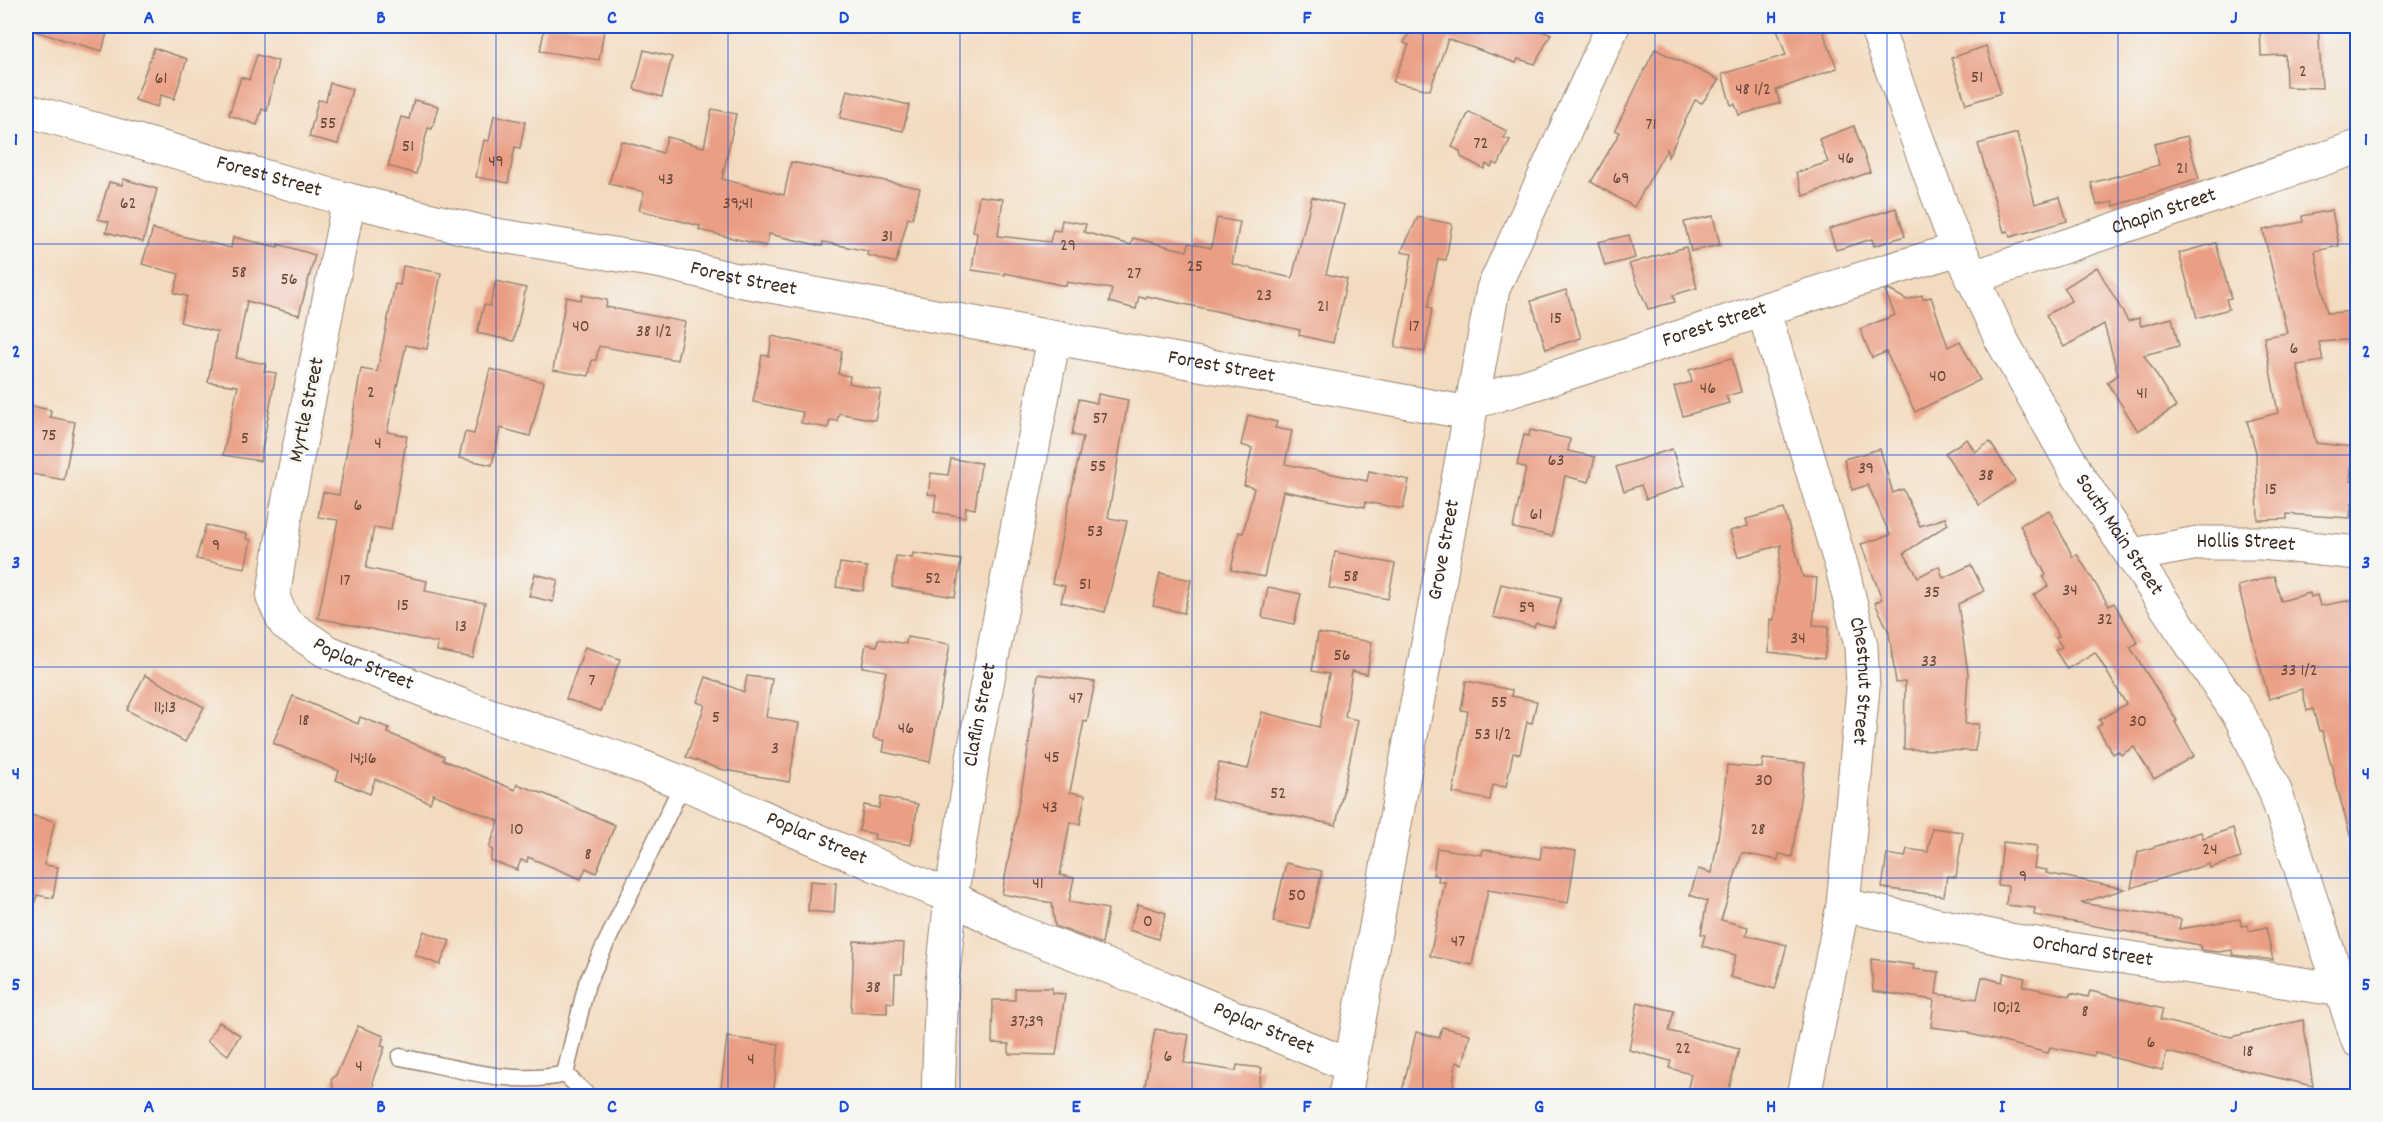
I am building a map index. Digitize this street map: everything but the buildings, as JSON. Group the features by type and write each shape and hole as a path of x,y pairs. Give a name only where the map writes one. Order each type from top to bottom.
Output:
{"street":[{"name":"Grove Street","path":"1348,1081 1470,408 1497,275 1613,26"},
{"name":"South Main Street","path":"1876,26 1965,264 2001,339 2079,477 2241,718 2275,791 2358,1041"},
{"name":"Forest Street","path":"26,110 349,200 490,234 662,262 732,279 1054,338 1470,408 1763,309 1965,264"},
{"name":"Chapin Street","path":"1965,264 2358,147"},
{"name":"Myrtle Street","path":"283,618 273,598 283,531 349,200"},
{"name":"Chestnut Street","path":"1763,309 1842,568 1861,646 1863,688 1843,905 1824,989 1804,1096"},
{"name":"Claflin Street","path":"938,1096 942,983 951,897 975,746 1054,338"},
{"name":"Hollis Street","path":"2133,555 2198,543 2262,543 2358,553"},
{"name":"Poplar Street","path":"283,618 285,623 326,651 463,706 635,764 683,783 951,897 1014,930 1164,988 1348,1081"},
{"name":"Orchard Street","path":"1843,905 2010,940 2342,990"}],"lane":[{"path":"565,1074 588,983 683,783"},
{"path":"400,1057 502,1076 545,1079 565,1074"},
{"path":"565,1074 588,1096"}]}
